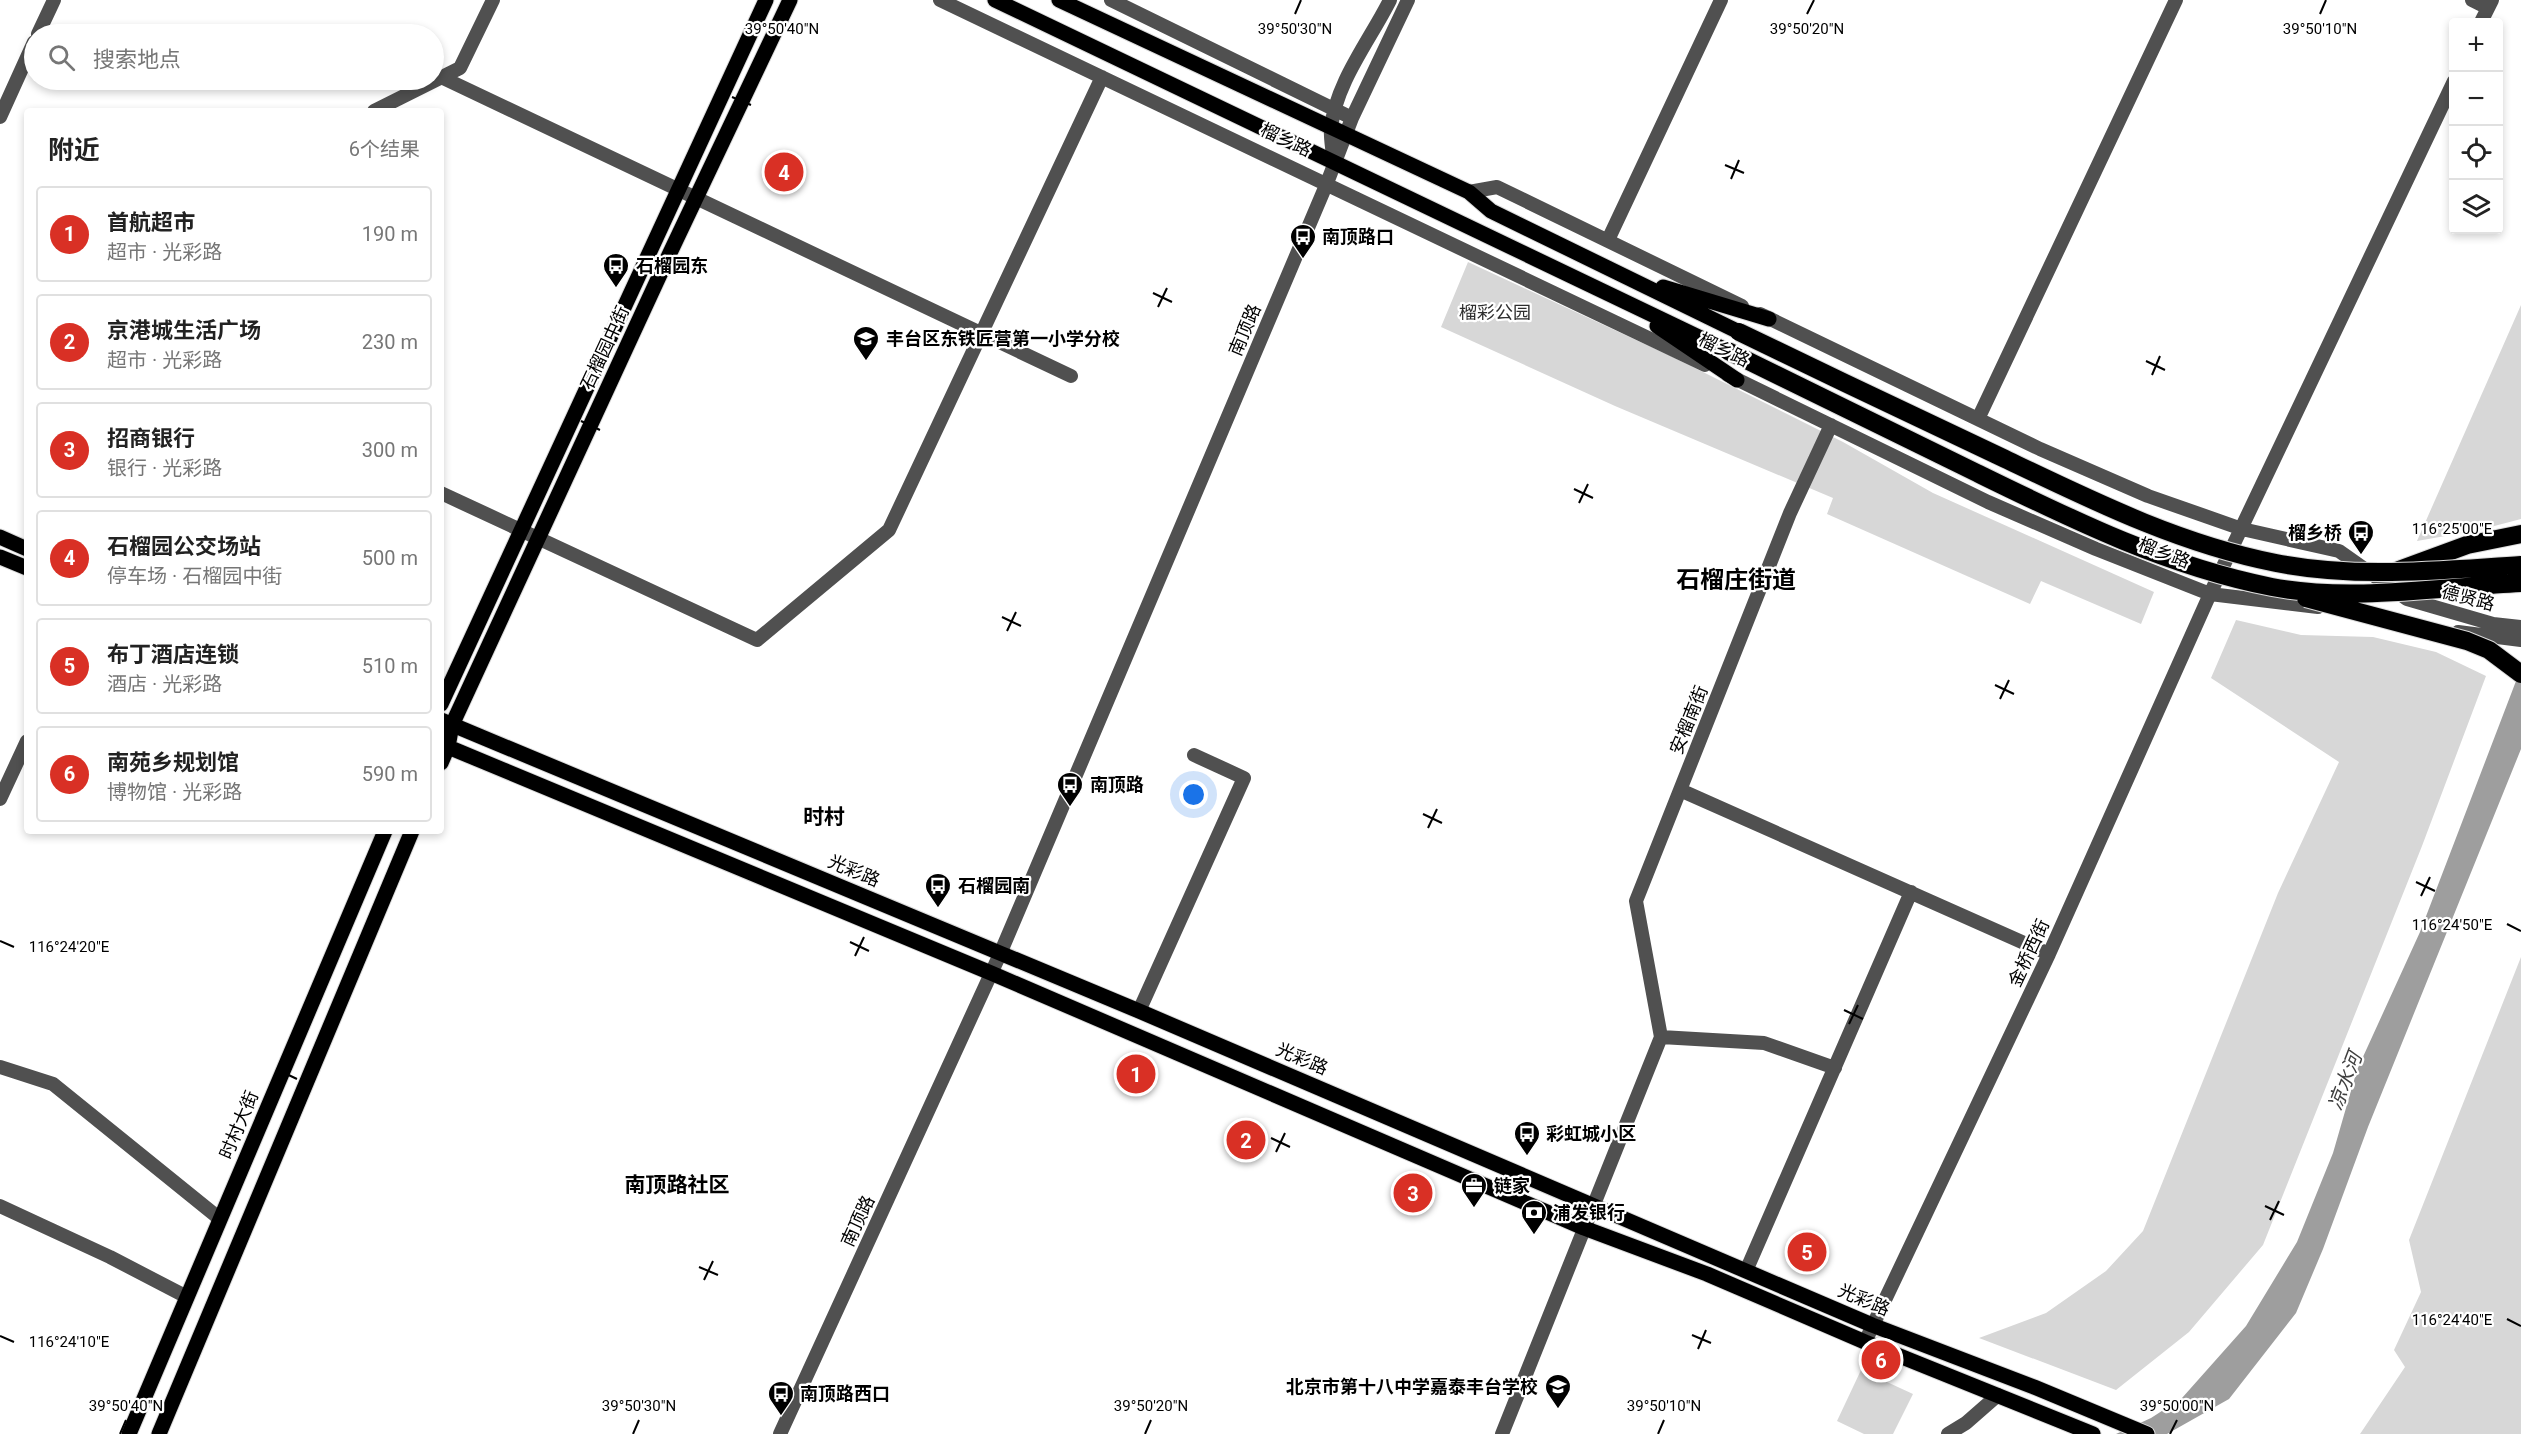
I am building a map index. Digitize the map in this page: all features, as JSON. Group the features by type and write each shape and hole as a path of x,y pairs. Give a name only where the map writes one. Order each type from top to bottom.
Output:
{"highway":[{"name":"榴乡路","path":"1739,332 2110,509 2207,547 2277,563 2324,570 2392,573 2521,565"},
{"name":"榴乡路","path":"1728,351 2098,532 2180,563 2273,587 2364,593 2521,583"},
{"path":"2392,573 2467,545 2521,534"},
{"path":"2273,587 2332,606 2467,641 2495,644 2521,666"},
{"path":"2495,644 2521,674"}],"main road":[{"name":"石榴园中街","path":"444,698 766,0"},
{"name":"石榴园中街","path":"444,746 446,723 538,540 790,0"},
{"name":"榴乡路","path":"995,0 1728,351"},
{"name":"榴乡路","path":"1059,0 1469,192 1491,211 1739,332"},
{"path":"1622,275 1769,319"},
{"path":"1614,297 1737,380"},
{"path":"0,537 24,548"},
{"path":"0,557 24,567"},
{"name":"光彩路","path":"446,723 1139,1011 1872,1325 2034,1387 2147,1434"},
{"path":"444,746 991,973 1584,1228 1707,1274 1865,1342 2093,1434"},
{"name":"时村大街","path":"129,1434 384,834"},
{"path":"159,1434 411,834"}],"street":[{"path":"43,24 54,0"},
{"path":"444,76 460,68 493,0"},
{"name":"榴乡路","path":"940,0 1327,183 1988,502 2096,549 2210,594 2360,613 2440,629 2495,644 2521,640"},
{"path":"1111,0 1352,118"},
{"name":"南顶路","path":"780,1434 1000,954 1327,183 1334,162 1338,132 1335,110 1354,65 1390,0"},
{"name":"南顶路","path":"1338,132 1352,118 1408,0"},
{"path":"1608,240 1721,0"},
{"path":"1978,419 2176,0"},
{"path":"2472,0 2490,4 2483,18"},
{"path":"0,117 24,64"},
{"path":"444,494 757,640 889,530 1102,76"},
{"path":"444,78 1071,376"},
{"path":"380,108 415,90"},
{"name":"金桥西街","path":"1865,1342 2049,954 2210,594 2449,92"},
{"path":"1469,192 1497,188 1978,419 2148,496 2242,529"},
{"name":"安榴南街","path":"1660,1037 1636,901 1790,513 1831,425"},
{"name":"德贤路","path":"2242,529 2339,551 2408,598 2437,609 2493,624 2521,627"},
{"path":"0,799 24,747"},
{"path":"1139,1011 1244,778 1194,754"},
{"path":"1680,790 2049,954"},
{"path":"1746,1271 1911,892"},
{"path":"1502,1434 1660,1037 1764,1043 1835,1068"},
{"path":"0,1067 53,1084 220,1219"},
{"path":"0,1206 101,1252 187,1297"},
{"path":"1948,1434 1966,1423 1998,1395"}],"green space":[{"name":"榴彩公园","path":"1468,262 1675,358 1843,442 1933,493 2154,592 2141,624 2041,581 2030,604 1827,514 1833,498 1615,406 1441,327"},
{"path":"2521,305 2521,519 2479,530 2417,541"},
{"path":"2236,620 2301,635 2373,637 2436,652 2486,676 2422,846 2263,1245 2189,1332 2116,1390 1979,1338 2046,1313 2106,1271 2143,1231 2278,893 2339,762 2211,678"},
{"path":"2521,957 2521,1434 2360,1434 2405,1367 2394,1350 2421,1292 2409,1240"},
{"path":"1861,1370 1913,1394 1893,1434 1864,1434 1837,1421"}],"shaded area":[{"path":"2521,668 2521,749 2368,1127 2323,1249 2296,1313 2229,1399 2167,1434 2116,1434 2151,1418 2182,1398 2246,1326 2297,1242 2333,1153 2357,1070 2420,932"}],"place":[{"name":"石榴园公交场站","path":"784,172"},
{"name":"南顶路口","path":"1303,260"},
{"name":"石榴园东","path":"616,289"},
{"name":"丰台区东铁匠营第一小学分校","path":"866,362"},
{"name":"榴乡桥","path":"2361,556"},
{"name":"南顶路","path":"1070,808"},
{"name":"石榴园南","path":"938,909"},
{"name":"首航超市","path":"1136,1074"},
{"name":"京港城生活广场","path":"1246,1140"},
{"name":"彩虹城小区","path":"1527,1157"},
{"name":"招商银行","path":"1413,1193"},
{"name":"链家","path":"1474,1209"},
{"name":"浦发银行","path":"1534,1236"},
{"name":"布丁酒店连锁","path":"1807,1252"},
{"name":"南苑乡规划馆","path":"1881,1360"},
{"name":"北京市第十八中学嘉泰丰台学校","path":"1558,1410"},
{"name":"南顶路西口","path":"781,1417"}],"district":[{"name":"石榴庄街道","path":"1736,580"},
{"name":"时村","path":"824,817"},
{"name":"南顶路社区","path":"677,1185"}],"water label":[{"name":"凉水河","path":"2345,1081"}]}
